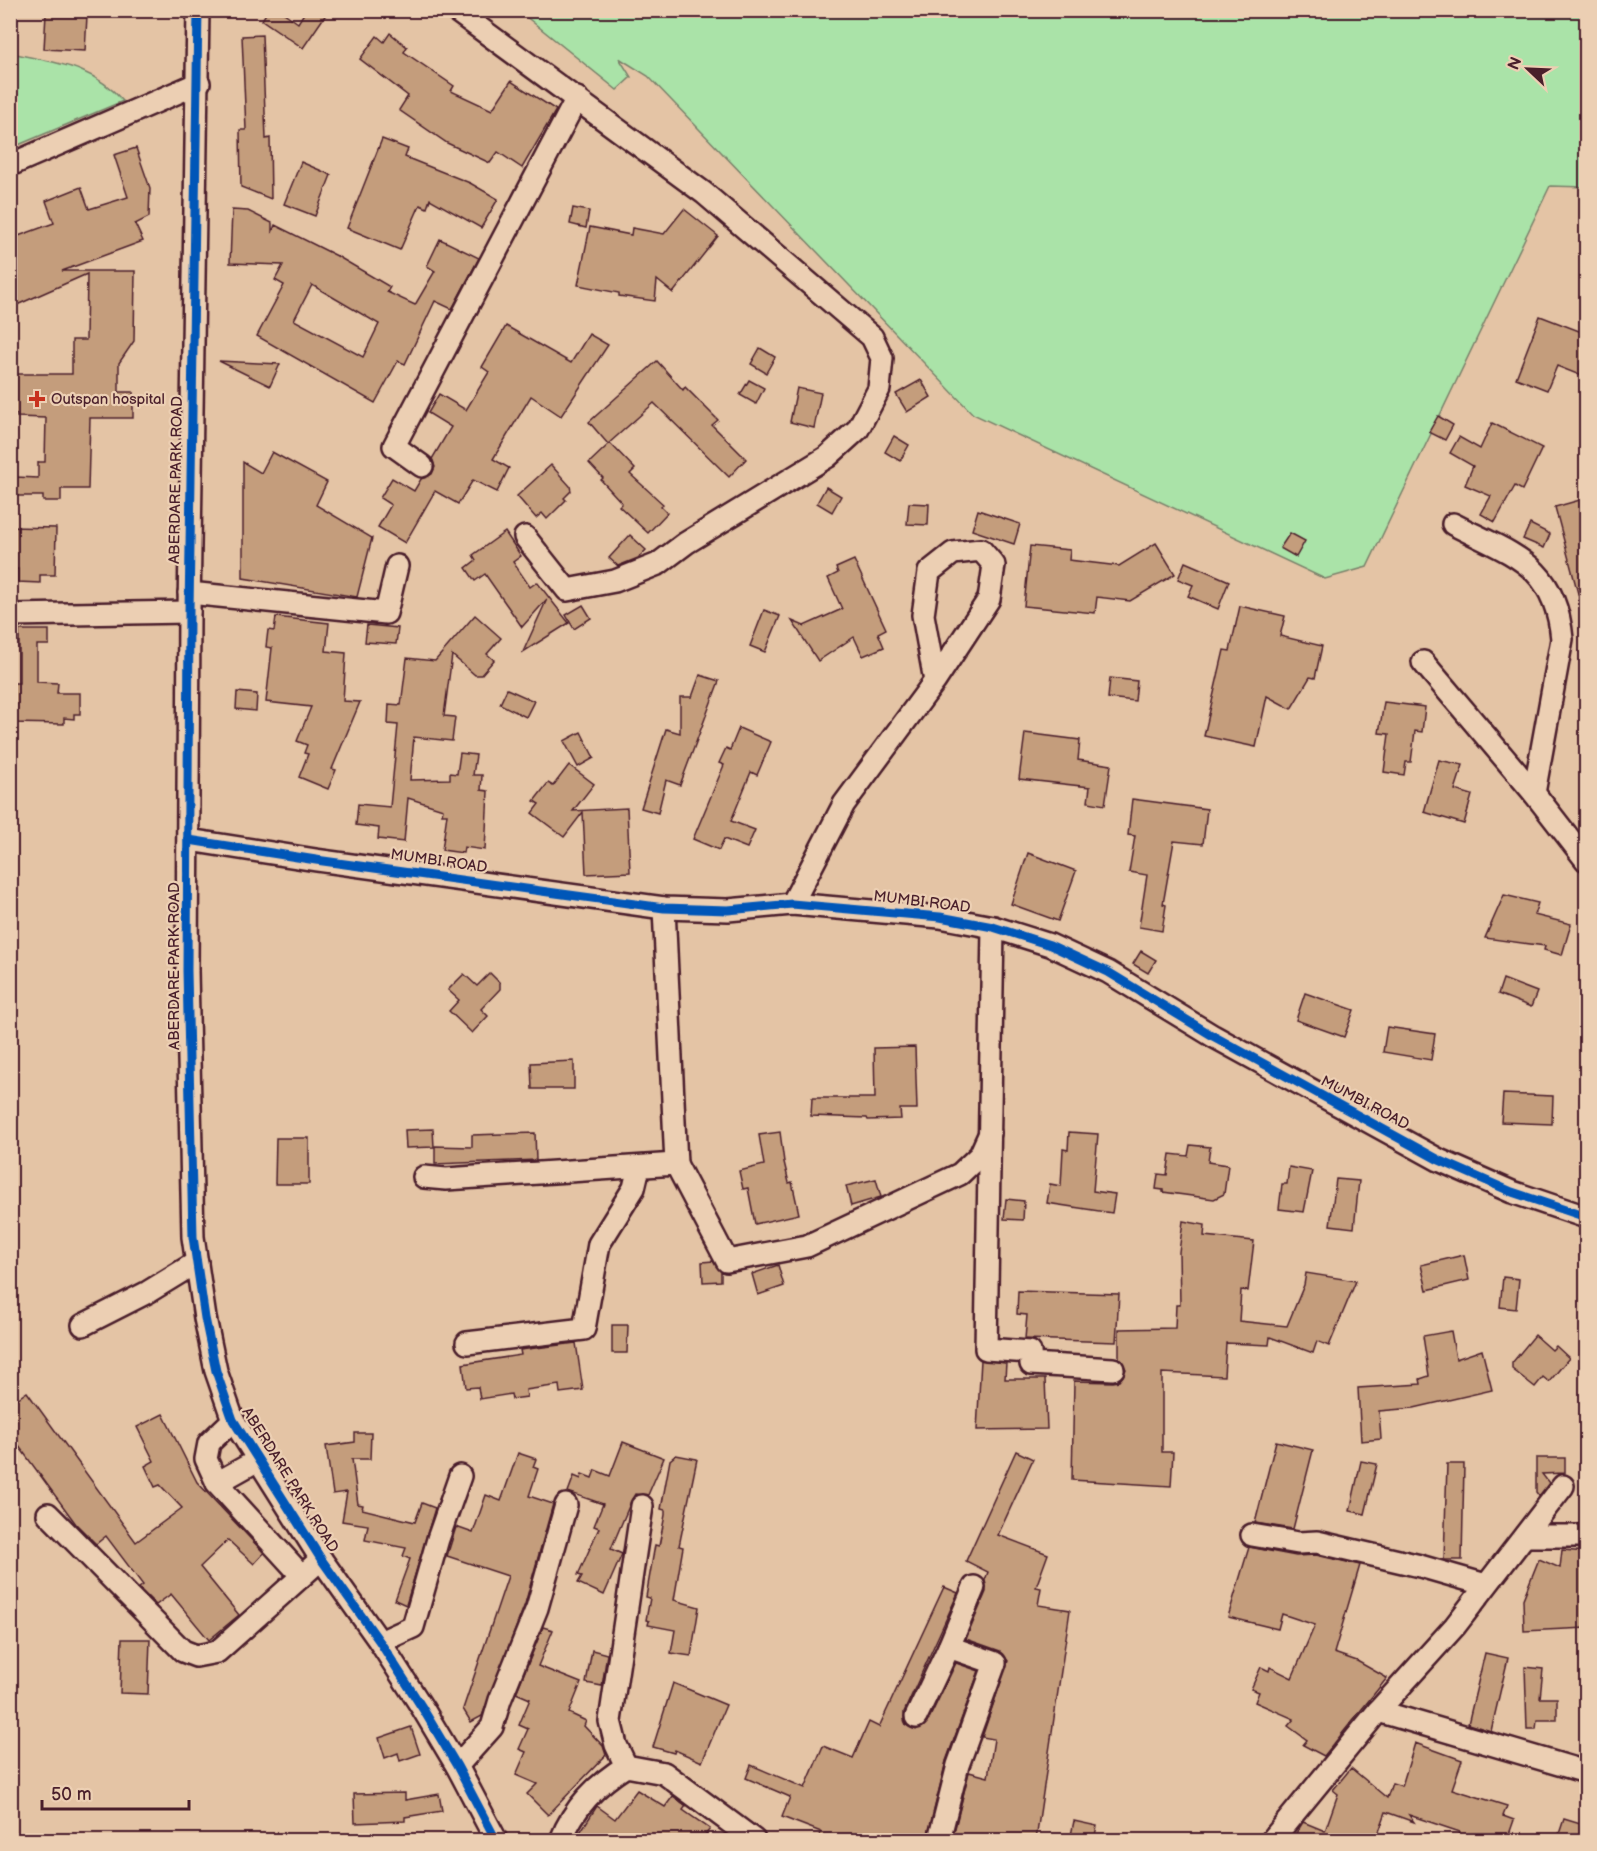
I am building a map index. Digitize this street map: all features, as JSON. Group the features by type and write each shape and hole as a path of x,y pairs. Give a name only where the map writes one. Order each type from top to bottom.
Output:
{"street":[{"name":"ABERDARE PARK ROAD","path":"198,10 199,83 189,603 190,1142 197,1262 216,1371 233,1420 321,1559 380,1642 457,1766 496,1840"},
{"path":"455,10 704,193 872,337 882,358 879,389 858,429 827,457 686,543 658,564 615,581 567,590 525,537"},
{"path":"10,165 199,83"},
{"path":"422,466 394,446 577,98"},
{"path":"1453,524 1531,564 1550,592 1560,615 1562,639 1534,793"},
{"path":"792,904 844,804 935,681 989,599 994,565 981,550 953,553 929,572 923,615 935,681"},
{"path":"10,615 189,603 386,613 397,566"},
{"path":"1424,662 1587,860"},
{"name":"MUMBI ROAD","path":"189,840 316,860 664,908 728,910 792,904 940,917 993,927 1050,945 1108,972 1213,1036 1439,1160 1512,1192 1587,1217"},
{"path":"664,908 676,1164 727,1261 807,1246 960,1174 980,1155 990,1133"},
{"path":"993,927 986,1349 1030,1352 1031,1364 1113,1369"},
{"path":"424,1177 446,1179 676,1164"},
{"path":"467,1343 584,1329 599,1244 634,1188 639,1167"},
{"path":"83,1325 148,1292 197,1262"},
{"path":"233,1420 209,1443 206,1459 217,1483 302,1576"},
{"path":"217,1483 258,1460"},
{"path":"380,1642 413,1627 438,1539 460,1476"},
{"path":"1272,1840 1378,1711 1455,1626 1563,1486"},
{"path":"457,1766 492,1727 500,1700 537,1608 566,1505"},
{"path":"626,1766 616,1745 610,1721 642,1506"},
{"path":"48,1514 183,1651 196,1656 217,1652 321,1559"},
{"path":"1252,1535 1298,1543 1317,1542 1420,1566 1486,1586"},
{"path":"1525,1536 1587,1536"},
{"path":"916,1717 974,1587"},
{"path":"939,1840 958,1765 995,1663 949,1647"},
{"path":"1378,1711 1587,1772"},
{"path":"561,1840 571,1816 603,1780 626,1766 664,1773 754,1840"}],"green space":[{"path":"519,11 1586,11 1586,187 1550,186 1367,567 1325,579 973,414 648,76 619,58 631,77 617,90"},
{"path":"11,53 58,63 86,73 111,89 123,101 11,148"}],"building":[{"path":"268,10 280,10 298,23 306,10 329,10 303,48 262,20"},
{"path":"46,14 87,16 85,51 44,49"},
{"path":"390,33 407,47 404,52 454,86 451,91 492,110 511,81 556,110 522,168 498,152 490,163 447,143 399,110 408,96 360,59 377,36 384,42"},
{"path":"262,35 266,139 270,138 271,199 241,187 240,130 246,130 242,36"},
{"path":"382,139 408,149 405,157 470,183 498,199 481,228 430,199 427,208 420,205 400,250 347,228"},
{"path":"136,148 150,188 149,217 135,224 143,241 62,271 135,271 134,341 119,363 119,392 133,392 133,418 90,418 88,489 61,489 61,501 43,501 43,496 15,496 15,477 38,478 38,462 45,462 46,418 17,417 17,414 10,414 10,374 72,374 72,340 86,340 87,274 10,308 10,239 54,223 46,201 81,187 89,209 128,197 114,155"},
{"path":"301,162 331,175 315,216 284,204"},
{"path":"573,208 589,211 586,228 570,224"},
{"path":"684,209 718,236 673,293 657,280 655,301 619,296 619,293 578,285 590,227 631,235 632,228 664,234"},
{"path":"232,210 248,211 272,223 272,233 275,225 337,256 390,287 387,292 415,305 435,271 427,266 440,239 479,258 452,309 435,301 405,364 398,361 375,403 257,336 284,285 275,280 283,265 230,263","holes":["312,285 379,324 363,357 294,320"]},
{"path":"1540,316 1587,334 1587,378 1557,366 1547,390 1516,378"},
{"path":"506,326 571,363 589,334 608,345 561,416 531,396 493,459 509,468 497,492 473,480 458,504 435,491 405,543 378,527 391,505 380,498 392,478 414,491 421,479 432,474 435,467 432,459 451,427 428,413 439,394 466,410 489,372 482,367"},
{"path":"760,348 775,357 766,373 751,364"},
{"path":"219,361 280,364 270,386"},
{"path":"657,361 683,390 685,387 718,420 712,425 746,459 729,477 654,403 608,444 589,422"},
{"path":"749,380 764,388 756,404 740,395"},
{"path":"921,380 931,397 907,412 896,394"},
{"path":"797,388 821,393 814,428 790,422"},
{"path":"1438,416 1453,425 1445,440 1429,432"},
{"path":"1492,423 1542,448 1522,490 1515,486 1495,522 1481,514 1491,496 1465,485 1473,466 1450,453 1459,437 1480,449"},
{"path":"894,436 909,445 900,461 885,452"},
{"path":"610,443 635,469 630,474 663,504 661,507 667,513 648,533 619,506 622,503 589,463"},
{"path":"272,452 327,482 316,505 372,538 357,597 243,578 243,462 261,473"},
{"path":"551,465 570,486 571,491 564,498 566,500 547,519 542,513 536,518 517,496"},
{"path":"826,487 841,496 832,512 817,503"},
{"path":"1587,498 1587,604 1581,605 1555,507"},
{"path":"909,503 929,504 928,525 907,524"},
{"path":"978,510 1020,524 1014,544 972,530"},
{"path":"1530,524 1550,534 1544,548 1523,539"},
{"path":"10,527 56,528 55,575 40,575 40,583 18,582 18,569 10,569"},
{"path":"505,532 521,556 513,562 530,587 537,582 569,623 523,652 547,599 522,627 485,574 475,581 466,568 476,560 473,555"},
{"path":"1290,533 1305,541 1296,557 1280,548"},
{"path":"630,535 646,550 638,558 618,566 609,558"},
{"path":"1156,543 1175,574 1130,601 1097,597 1095,613 1024,606 1030,546 1070,550 1069,560 1119,566"},
{"path":"854,560 886,629 878,633 884,647 863,656 854,637 818,661 792,621 804,626 842,609 828,578 838,573 836,568"},
{"path":"1185,562 1229,581 1218,609 1188,596 1193,585 1178,579"},
{"path":"583,605 591,618 574,629 566,615"},
{"path":"1240,606 1285,616 1280,636 1322,646 1315,678 1310,677 1291,709 1267,696 1256,747 1204,736 1224,650 1230,651"},
{"path":"764,610 780,616 765,652 750,646"},
{"path":"475,615 501,638 487,654 494,660 481,675 475,675 452,655 444,716 455,717 452,741 414,737 410,780 450,779 450,773 457,774 460,753 476,755 473,775 482,775 481,790 488,791 485,850 464,847 463,853 442,850 447,814 442,814 443,809 408,798 404,842 378,839 379,828 356,825 358,804 390,807 398,725 388,724 389,704 401,705 407,658 435,661"},
{"path":"276,617 329,623 326,651 346,653 343,701 360,702 332,769 336,770 328,789 299,777 308,754 304,753 307,745 297,741 311,707 266,702 272,648 266,647 268,630 274,631"},
{"path":"367,625 398,628 396,644 365,642"},
{"path":"19,630 49,630 49,645 37,645 37,682 58,683 57,693 80,693 80,714 74,714 74,719 64,718 64,724 10,723 10,683 19,683"},
{"path":"700,675 719,681 680,785 666,780 658,813 641,808 666,729 680,733 680,697 692,697"},
{"path":"1110,678 1137,681 1135,701 1108,698"},
{"path":"507,689 534,701 526,717 500,704"},
{"path":"237,692 257,694 256,711 236,709"},
{"path":"1384,702 1425,707 1422,732 1415,731 1411,762 1406,762 1404,775 1384,772 1389,734 1379,733"},
{"path":"739,728 771,742 757,775 751,772 731,821 755,830 747,848 724,839 719,850 693,839 724,765 719,763 726,748 730,750"},
{"path":"581,732 594,758 578,767 564,741"},
{"path":"1025,733 1080,740 1078,760 1111,765 1105,805 1088,802 1090,787 1019,779"},
{"path":"1439,760 1463,765 1455,790 1472,795 1464,824 1424,812"},
{"path":"569,765 594,784 573,811 627,808 630,872 586,874 583,812 564,837 532,813 539,804 534,801 548,783 553,786"},
{"path":"1132,799 1207,809 1203,844 1174,841 1163,904 1166,905 1162,931 1139,927 1147,875 1129,872 1135,836 1128,835"},
{"path":"1028,853 1076,871 1058,921 1011,904"},
{"path":"1504,895 1538,903 1534,915 1571,924 1562,955 1544,950 1545,946 1485,938"},
{"path":"1141,951 1156,960 1148,973 1133,964"},
{"path":"490,973 500,983 500,989 481,1009 488,1016 472,1033 449,1011 459,1000 448,990 464,974 477,986"},
{"path":"1503,979 1537,992 1531,1007 1498,994"},
{"path":"1305,993 1354,1010 1344,1037 1296,1020"},
{"path":"1387,1027 1435,1034 1431,1060 1383,1052"},
{"path":"915,1047 917,1109 900,1109 901,1119 868,1120 867,1118 811,1116 812,1098 875,1098 874,1048"},
{"path":"574,1061 574,1089 532,1089 531,1063"},
{"path":"1503,1094 1553,1096 1552,1124 1501,1122"},
{"path":"433,1129 434,1147 406,1148 405,1130"},
{"path":"780,1132 784,1162 789,1183 792,1182 799,1214 755,1224 748,1188 743,1189 739,1171 764,1165 759,1135"},
{"path":"1069,1132 1098,1134 1093,1191 1115,1194 1112,1213 1047,1203 1050,1184 1061,1186 1063,1149 1068,1150"},
{"path":"535,1133 536,1160 435,1164 435,1146 472,1147 472,1135"},
{"path":"276,1138 309,1138 309,1184 275,1184"},
{"path":"1190,1145 1210,1147 1208,1162 1228,1165 1224,1194 1214,1199 1156,1189 1158,1174 1167,1175 1170,1154 1188,1156"},
{"path":"1289,1167 1312,1171 1304,1212 1279,1209 1282,1184 1287,1184"},
{"path":"876,1179 881,1197 851,1206 846,1186"},
{"path":"1336,1179 1359,1181 1354,1228 1330,1225"},
{"path":"1006,1199 1024,1201 1023,1220 1004,1219"},
{"path":"1183,1221 1205,1225 1204,1236 1254,1241 1248,1291 1241,1290 1239,1321 1287,1326 1304,1285 1306,1273 1356,1281 1329,1346 1317,1341 1313,1353 1270,1337 1269,1345 1226,1343 1224,1376 1162,1373 1162,1452 1173,1452 1171,1486 1072,1480 1074,1381 1119,1381 1126,1369 1119,1358 1119,1329 1175,1328 1176,1305 1180,1305 1179,1252"},
{"path":"1464,1255 1469,1280 1427,1290 1421,1265"},
{"path":"713,1261 721,1272 721,1281 703,1282 702,1262"},
{"path":"778,1265 784,1286 758,1295 752,1274"},
{"path":"1503,1277 1519,1279 1516,1309 1500,1307"},
{"path":"1018,1291 1119,1294 1116,1342 1025,1339 1027,1315 1017,1314"},
{"path":"612,1325 628,1325 627,1353 612,1353"},
{"path":"1451,1331 1456,1359 1482,1350 1492,1390 1414,1408 1379,1411 1381,1439 1361,1441 1358,1388 1421,1384 1420,1379 1429,1376 1423,1336"},
{"path":"1535,1335 1552,1350 1556,1346 1569,1358 1549,1382 1543,1377 1535,1387 1512,1369 1512,1363"},
{"path":"576,1343 583,1390 560,1393 559,1385 526,1390 527,1397 512,1399 511,1394 480,1399 478,1387 466,1388 463,1364 521,1355 520,1350"},
{"path":"981,1360 1006,1363 1005,1379 1045,1379 1047,1429 977,1430"},
{"path":"27,1392 136,1542 182,1508 160,1485 155,1487 145,1466 154,1461 137,1427 163,1414 197,1482 264,1553 254,1564 228,1540 200,1567 239,1615 209,1640 171,1594 156,1605 139,1588 143,1585 106,1536 96,1544 76,1524 10,1434 10,1404"},
{"path":"355,1433 371,1433 370,1459 352,1459 358,1504 363,1505 362,1509 415,1522 422,1503 435,1508 406,1605 395,1600 410,1559 403,1556 406,1548 365,1540 368,1525 342,1521 347,1492 333,1494 326,1446 355,1442"},
{"path":"1276,1441 1313,1450 1293,1529 1255,1523"},
{"path":"623,1442 664,1458 648,1495 635,1494 632,1499 611,1549 622,1554 604,1595 578,1583 582,1576 578,1575 599,1528 594,1526 603,1504 568,1492 574,1476 581,1479 582,1474 592,1478 595,1470 610,1476"},
{"path":"1016,1451 1033,1459 998,1535 1048,1554 1036,1587 1041,1588 1038,1605 1070,1610 1036,1840 952,1840 969,1772 988,1777 994,1739 982,1737 1008,1661 1000,1651 966,1639 986,1592 985,1580 988,1572 966,1561"},
{"path":"518,1453 536,1459 533,1467 538,1469 529,1496 553,1504 525,1604 482,1716 471,1722 463,1709 508,1576 447,1556 456,1527 473,1533 486,1495 501,1501"},
{"path":"676,1455 697,1459 679,1546 683,1547 674,1600 699,1607 691,1656 671,1653 675,1630 648,1625 649,1621 646,1620 650,1598 646,1597 655,1545 659,1546 665,1515 665,1510 661,1509 670,1460"},
{"path":"1536,1458 1565,1458 1565,1473 1542,1474 1549,1483 1539,1496 1536,1492"},
{"path":"1361,1461 1377,1464 1365,1514 1350,1511"},
{"path":"1447,1464 1464,1464 1462,1560 1444,1560"},
{"path":"1249,1547 1296,1556 1316,1555 1360,1565 1334,1653 1357,1661 1387,1678 1324,1756 1303,1745 1307,1740 1288,1726 1294,1719 1255,1702 1259,1692 1251,1689 1261,1667 1269,1671 1270,1667 1292,1678 1315,1625 1282,1614 1278,1629 1228,1617"},
{"path":"1562,1550 1587,1552 1587,1628 1524,1631 1523,1599 1539,1559 1560,1568"},
{"path":"944,1587 958,1593 904,1712 906,1725 916,1730 927,1723 956,1663 979,1671 946,1761 927,1840 818,1840 821,1832 782,1817 790,1797 746,1778 751,1765 805,1788 823,1746 853,1758 869,1722 879,1727"},
{"path":"543,1627 553,1630 538,1666 581,1683 569,1713 586,1721 584,1726 603,1746 606,1755 548,1815 527,1794 537,1784 516,1775 526,1752 519,1749 528,1729 519,1725 530,1699 516,1693"},
{"path":"122,1639 150,1639 148,1694 120,1693"},
{"path":"592,1650 607,1654 602,1686 586,1683"},
{"path":"1485,1653 1508,1658 1491,1731 1468,1724"},
{"path":"1525,1667 1543,1669 1540,1698 1557,1698 1557,1720 1537,1720 1536,1729 1527,1729"},
{"path":"673,1683 726,1705 702,1762 675,1750 674,1753 653,1747"},
{"path":"411,1727 420,1754 400,1761 398,1753 385,1758 379,1738"},
{"path":"1415,1743 1462,1760 1452,1789 1507,1806 1503,1816 1514,1820 1507,1840 1458,1840 1460,1832 1409,1815 1414,1822 1386,1812 1376,1840 1307,1840 1295,1835 1303,1822 1325,1831 1338,1794 1333,1790 1351,1768 1387,1798 1392,1783 1402,1786"},
{"path":"637,1790 665,1807 673,1796 686,1806 683,1810 710,1829 701,1840 582,1840 577,1837 597,1806 615,1819"},
{"path":"405,1793 405,1800 439,1794 442,1811 405,1817 405,1821 355,1823 354,1794"},
{"path":"1564,1819 1587,1826 1587,1840 1557,1840"},
{"path":"1074,1821 1097,1826 1094,1840 1070,1840"}],"cycle path":[{"path":"198,10 189,612 187,971 193,1237 205,1318 216,1371 233,1420 321,1559 380,1642 423,1709 457,1766 496,1840"},
{"path":"189,840 316,860 664,908 728,910 792,904 940,917 993,927 1050,945 1108,972 1213,1036 1439,1160 1512,1192 1586,1217"}],"place":[{"name":"Outspan hospital","path":"37,399"}]}
